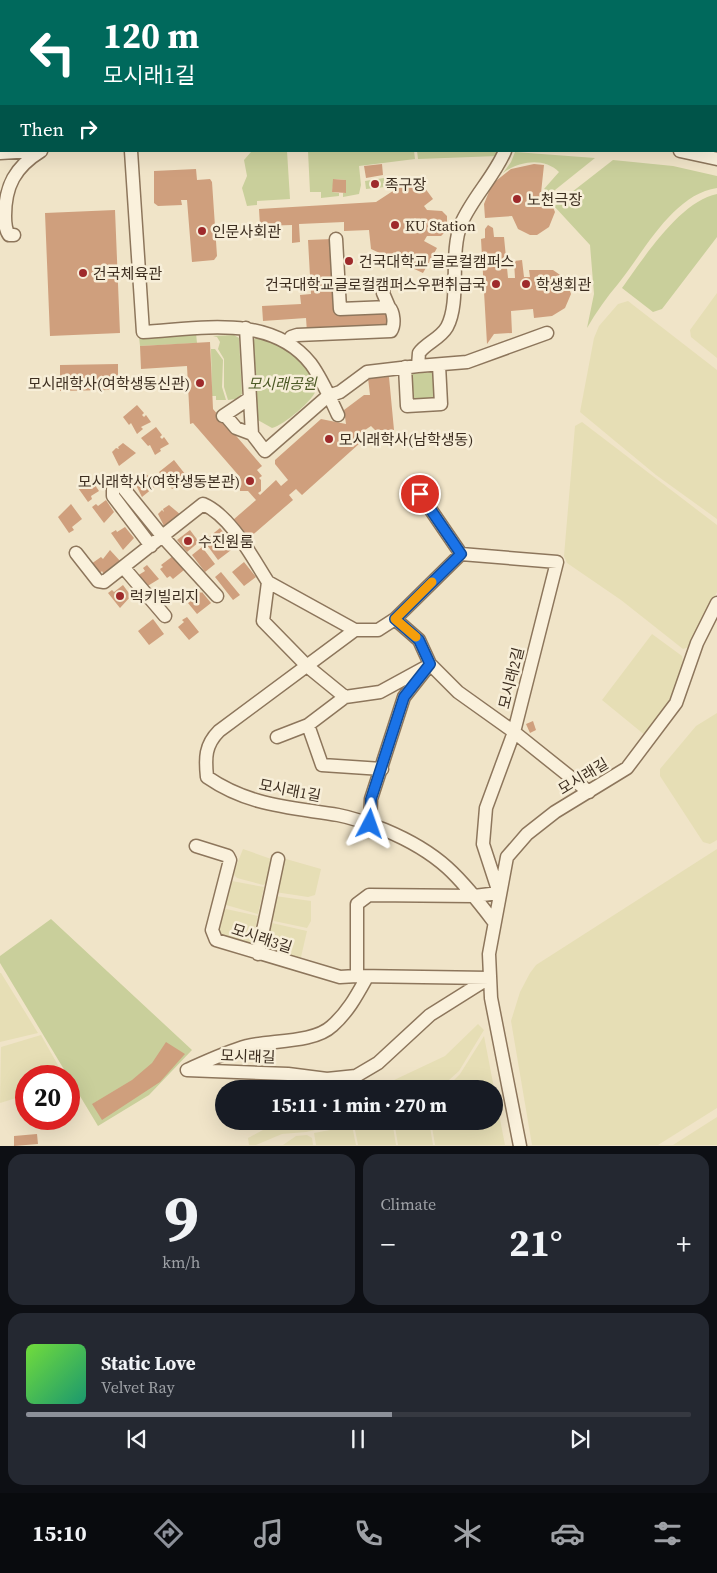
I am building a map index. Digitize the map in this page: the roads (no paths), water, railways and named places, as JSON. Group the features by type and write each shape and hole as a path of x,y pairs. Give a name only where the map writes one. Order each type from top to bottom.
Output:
{"street":[{"path":"0,153 16,152"},
{"path":"14,235 8,234 6,229 7,190 17,171 40,152"},
{"path":"131,152 143,332 246,328 271,335 288,343 312,366 338,415"},
{"path":"439,365 441,404 407,406 411,367 418,353 442,334 448,324 452,305 456,243 461,224 504,152"},
{"path":"685,152 717,159"},
{"path":"336,239 340,309 389,307"},
{"path":"288,343 291,337 297,335 391,331 393,328 392,312 383,293 384,285"},
{"path":"246,328 252,434"},
{"path":"250,398 224,415 236,428 252,434 266,451 328,396 340,392 367,372 439,365 475,359 547,333"},
{"path":"151,546 113,496 112,489 120,484 163,537 217,596"},
{"path":"76,552 98,581 104,582 203,504 215,509 243,543 268,582 355,630 378,630 395,619 461,554 420,494"},
{"name":"모시래2길","path":"461,554 557,562 514,732 486,808 483,844 500,893"},
{"path":"124,568 164,616"},
{"path":"268,582 263,621 307,666 345,697"},
{"name":"모시래길","path":"520,1146 491,998 489,978 494,922 507,857 527,834 555,812 627,768 669,715 680,692 696,643 717,603"},
{"path":"395,619 419,640 430,664 458,692 514,732 589,792"},
{"name":"모시래1길","path":"355,630 209,741 205,760 207,777 222,787 252,800 297,811 339,815 370,824 406,838 437,857 463,882 494,922"},
{"path":"277,737 308,725 345,697 380,692 430,664"},
{"path":"370,824 371,799 382,770 404,697 430,664"},
{"path":"308,725 322,765 382,770"},
{"name":"모시래3길","path":"196,846 228,856 230,860 212,930 214,936 222,943 340,978 362,976 489,978"},
{"path":"258,954 278,859"},
{"path":"362,976 357,904 369,895 474,896 500,893"},
{"name":"모시래길","path":"362,976 354,1002 331,1027 311,1037 278,1040 247,1046 187,1070 288,1074 327,1079 356,1076 378,1063 430,1015 489,978"}],"place":[{"name":"족구장","path":"375,184"},
{"name":"노천극장","path":"517,199"},
{"name":"KU Station","path":"395,225"},
{"name":"인문사회관","path":"202,231"},
{"name":"건국대학교 글로컬캠퍼스","path":"349,261"},
{"name":"건국체육관","path":"83,273"},
{"name":"건국대학교글로컬캠퍼스우편취급국","path":"496,284"},
{"name":"학생회관","path":"526,284"},
{"name":"모시래학사(여학생동신관)","path":"200,383"},
{"name":"모시래학사(남학생동)","path":"329,439"},
{"name":"모시래학사(여학생동본관)","path":"250,481"},
{"name":"수진원룸","path":"188,541"},
{"name":"럭키빌리지","path":"120,596"}],"park label":[{"name":"모시래공원","path":"282,383"}]}
